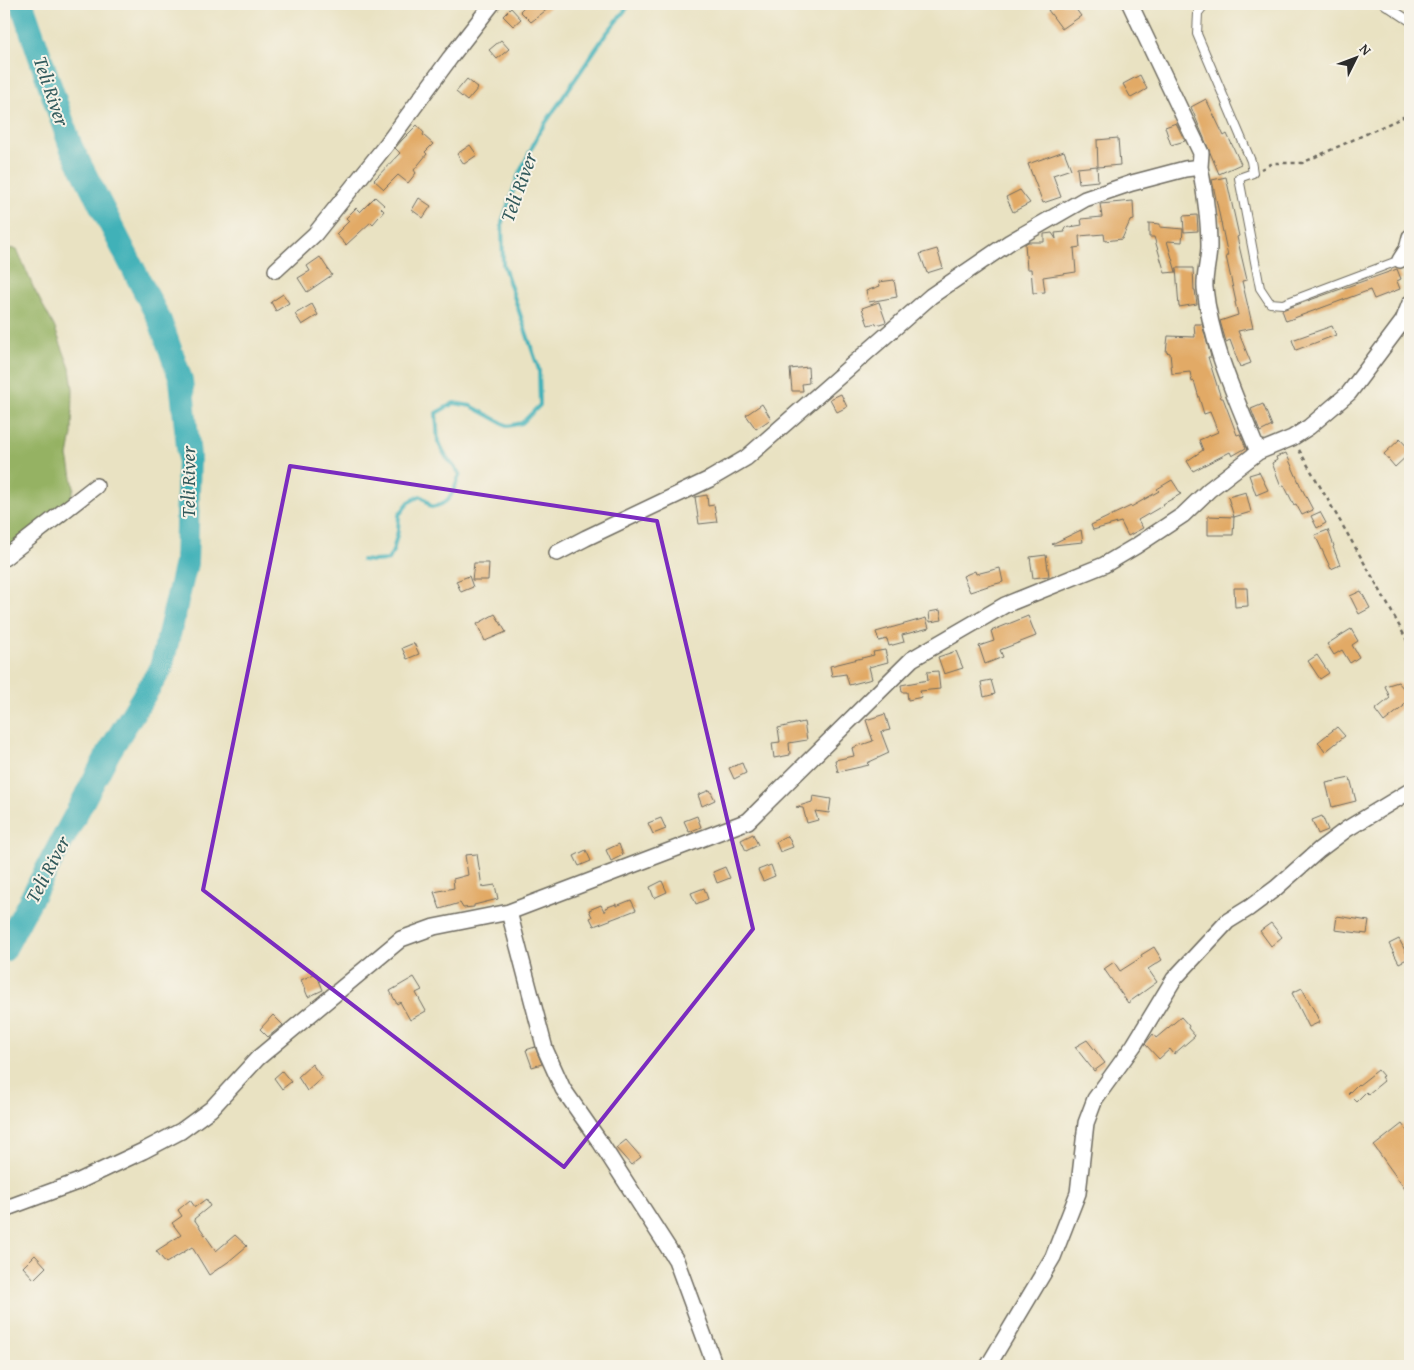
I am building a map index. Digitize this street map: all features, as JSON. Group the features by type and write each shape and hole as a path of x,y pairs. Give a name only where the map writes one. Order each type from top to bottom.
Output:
{"street":[{"path":"276,270 315,234 387,144 492,4"},
{"path":"1130,4 1201,153 1200,166 1206,199 1209,247 1205,287 1212,328 1228,379 1258,452"},
{"path":"558,553 710,479 746,458 931,296 1010,242 1085,199 1132,183 1200,166"},
{"path":"1400,260 1407,249 1410,237"},
{"path":"4,1209 77,1182 144,1151 181,1131 211,1109 258,1058 401,939 434,927 509,912 748,821 912,659 1006,605 1104,565 1183,515 1209,490 1258,452 1292,438 1309,427 1349,393 1403,321 1410,303"},
{"path":"4,558 96,486"},
{"path":"988,1366 1053,1257 1078,1193 1086,1123 1095,1099 1134,1045 1174,979 1228,921 1276,888 1318,850 1340,834 1410,791"},
{"path":"509,912 548,1057 563,1089 600,1142 676,1260 715,1366"}],"lane":[{"path":"1204,4 1198,12 1197,34 1251,161 1253,173 1239,178 1260,288 1270,303 1283,304 1400,260"},
{"path":"1384,4 1410,21"}],"path":[{"path":"1253,173 1273,163 1302,163 1410,114"},
{"path":"1292,438 1410,646"}],"highlighted area":[{"path":"290,466 657,521 753,929 564,1167 203,890"}],"green space":[{"path":"4,248 17,249 34,289 54,326 70,368 73,389 72,434 68,456 74,488 65,517 4,565"}],"building":[{"path":"527,4 554,4 531,22 520,11"},
{"path":"1057,4 1072,4 1081,16 1062,29 1048,10"},
{"path":"511,8 521,19 513,26 503,16"},
{"path":"501,40 509,49 497,59 489,50"},
{"path":"1140,75 1147,89 1131,98 1123,84"},
{"path":"467,79 478,88 467,101 456,92"},
{"path":"1206,99 1224,136 1227,134 1241,164 1219,174 1191,107"},
{"path":"1176,123 1185,141 1171,145 1165,127"},
{"path":"417,125 424,133 423,135 433,144 425,152 427,154 414,170 416,173 408,183 398,175 384,189 374,180 400,153 395,148"},
{"path":"1118,138 1120,165 1098,167 1097,140"},
{"path":"470,145 477,155 464,164 457,154"},
{"path":"1064,151 1071,169 1053,175 1061,197 1043,203 1028,164"},
{"path":"1097,166 1098,181 1079,183 1077,168"},
{"path":"1226,177 1247,280 1242,281 1253,328 1238,331 1251,363 1240,367 1230,340 1226,342 1220,321 1238,315 1212,180"},
{"path":"1020,190 1030,203 1013,212 1006,197"},
{"path":"375,197 384,205 381,208 384,211 373,224 371,222 346,245 336,234 349,221 346,218 356,208 360,212"},
{"path":"419,198 431,206 423,218 412,210"},
{"path":"1133,201 1134,220 1130,221 1122,239 1105,241 1104,234 1079,236 1080,247 1074,248 1076,272 1043,277 1045,292 1033,293 1031,269 1027,269 1025,244 1028,242 1044,242 1044,234 1052,233 1056,239 1055,233 1065,232 1064,228 1082,225 1081,219 1102,217 1100,204"},
{"path":"1197,215 1198,231 1184,232 1183,216"},
{"path":"1149,223 1160,224 1160,227 1183,229 1182,242 1167,241 1176,272 1165,273 1154,237 1149,237"},
{"path":"937,249 943,268 927,273 920,254"},
{"path":"320,257 332,275 307,292 298,278 310,271 307,266"},
{"path":"1176,268 1193,268 1197,304 1179,307"},
{"path":"1397,269 1401,279 1397,281 1400,289 1374,299 1370,290 1286,321 1282,310"},
{"path":"894,280 897,297 869,302 866,291 880,286 879,282"},
{"path":"283,294 289,303 276,311 271,302"},
{"path":"879,302 886,322 868,325 862,308"},
{"path":"312,304 318,315 302,325 295,314"},
{"path":"1194,324 1202,324 1211,357 1208,357 1221,398 1223,398 1237,435 1240,434 1246,448 1232,456 1230,452 1193,471 1187,461 1203,450 1199,440 1218,432 1210,412 1204,414 1190,372 1172,374 1170,353 1166,352 1168,336 1195,337"},
{"path":"1332,326 1336,335 1296,350 1292,340"},
{"path":"808,367 809,383 802,384 803,391 792,391 790,369"},
{"path":"841,394 847,407 837,412 830,399"},
{"path":"762,404 771,419 756,429 746,415"},
{"path":"1263,404 1272,426 1260,432 1251,409"},
{"path":"1400,439 1410,450 1410,453 1395,467 1384,454"},
{"path":"1286,453 1313,510 1302,515 1296,504 1294,505 1284,485 1281,486 1272,463 1277,460 1276,457"},
{"path":"1259,472 1268,490 1256,495 1249,475"},
{"path":"1172,480 1181,494 1138,520 1143,528 1128,536 1121,522 1093,530 1091,525 1131,507 1159,491 1157,489"},
{"path":"1246,492 1251,512 1234,517 1228,497"},
{"path":"707,495 708,506 714,505 717,522 699,524 695,497"},
{"path":"1320,512 1326,523 1317,528 1311,516"},
{"path":"1208,516 1234,517 1233,535 1208,535"},
{"path":"1081,530 1083,542 1052,544"},
{"path":"1328,530 1340,565 1331,569 1315,535"},
{"path":"1046,555 1049,576 1033,578 1030,557"},
{"path":"474,563 489,563 488,580 472,580"},
{"path":"1000,568 1003,582 970,592 963,576 975,571 976,574"},
{"path":"469,576 473,587 461,592 456,581"},
{"path":"1234,588 1247,588 1248,606 1235,607"},
{"path":"1361,591 1370,608 1359,614 1350,596"},
{"path":"940,610 942,620 930,622 929,612"},
{"path":"495,614 506,632 485,641 477,624"},
{"path":"1028,616 1036,636 1000,650 1003,657 985,664 979,646 994,641 991,631"},
{"path":"926,618 929,628 902,635 904,642 889,646 887,639 879,641 876,632"},
{"path":"1351,629 1358,641 1352,645 1359,657 1350,663 1342,650 1334,655 1327,644"},
{"path":"414,643 419,654 407,659 402,648"},
{"path":"885,650 888,662 869,667 872,679 849,685 846,674 832,676 830,666 874,655 873,652"},
{"path":"956,651 963,668 944,674 938,657"},
{"path":"1317,655 1329,673 1320,679 1308,661"},
{"path":"938,671 940,689 920,691 922,697 908,700 907,692 902,692 901,685 928,680 927,672"},
{"path":"991,680 995,694 984,697 981,682"},
{"path":"1398,682 1410,696 1410,699 1384,722 1375,710 1390,698 1385,686"},
{"path":"885,714 890,730 881,732 889,753 867,763 869,765 838,772 835,760 854,756 852,748 873,741 866,720"},
{"path":"804,722 807,740 789,743 790,755 774,758 772,743 780,742 778,728"},
{"path":"1337,727 1345,736 1325,752 1318,742"},
{"path":"742,763 746,773 734,779 729,768"},
{"path":"1350,778 1356,801 1332,807 1326,783"},
{"path":"710,790 715,800 702,806 698,795"},
{"path":"813,796 831,799 829,813 815,811 818,820 807,823 803,808 796,807 812,802"},
{"path":"697,816 701,827 689,832 684,821"},
{"path":"1322,816 1328,830 1318,834 1312,820"},
{"path":"661,818 666,829 653,834 648,823"},
{"path":"753,834 758,845 746,851 741,840"},
{"path":"788,836 793,847 780,852 776,842"},
{"path":"619,844 623,855 611,861 606,850"},
{"path":"586,850 591,861 579,866 574,856"},
{"path":"477,854 482,887 495,885 498,899 474,905 474,907 463,908 460,903 440,909 434,892 454,888 453,879 468,875 465,855"},
{"path":"771,865 775,876 763,881 758,870"},
{"path":"725,867 730,878 717,883 713,872"},
{"path":"662,881 667,892 654,898 650,887"},
{"path":"704,888 708,899 696,904 691,893"},
{"path":"631,900 636,910 594,926 589,910 601,905 604,911 606,911 605,908"},
{"path":"1337,916 1369,921 1367,934 1335,930"},
{"path":"1271,923 1282,937 1271,946 1260,931"},
{"path":"1399,939 1409,958 1399,963 1389,944"},
{"path":"1154,947 1162,960 1148,969 1157,982 1128,1003 1104,969 1114,962 1120,971"},
{"path":"316,973 323,990 308,997 301,980"},
{"path":"414,977 422,990 416,993 426,1011 410,1020 400,1002 397,1004 390,991"},
{"path":"1302,988 1320,1022 1309,1027 1292,993"},
{"path":"273,1015 283,1025 268,1037 260,1029"},
{"path":"1181,1017 1195,1036 1174,1054 1170,1049 1159,1059 1145,1044 1153,1034 1156,1038"},
{"path":"1087,1040 1105,1063 1094,1071 1075,1047"},
{"path":"535,1047 542,1064 532,1067 526,1050"},
{"path":"312,1064 322,1078 307,1091 298,1077"},
{"path":"1378,1070 1383,1076 1381,1077 1384,1081 1368,1094 1366,1092 1356,1102 1348,1094 1358,1084"},
{"path":"282,1071 291,1082 282,1089 274,1078"},
{"path":"1402,1124 1410,1135 1410,1196 1374,1146"},
{"path":"626,1140 641,1157 631,1165 616,1148"},
{"path":"206,1199 210,1206 194,1219 216,1251 235,1235 247,1246 209,1275 192,1247 166,1263 156,1251 181,1235 172,1223 182,1216 178,1210 190,1200 195,1207"},
{"path":"35,1255 46,1267 34,1279 23,1267"}],"waterway":[{"name":"Teli River","path":"4,950 109,752 161,668 186,563 189,456 181,380 160,321 71,147 22,4"},
{"name":"Teli River","path":"362,560 388,560 393,551 398,531 399,515 409,502 420,496 431,507 443,503 451,496 460,474 446,457 438,442 436,413 454,403 471,406 508,426 522,423 540,405 539,370 503,264 502,222 519,174 540,131 606,34 632,4"}]}
